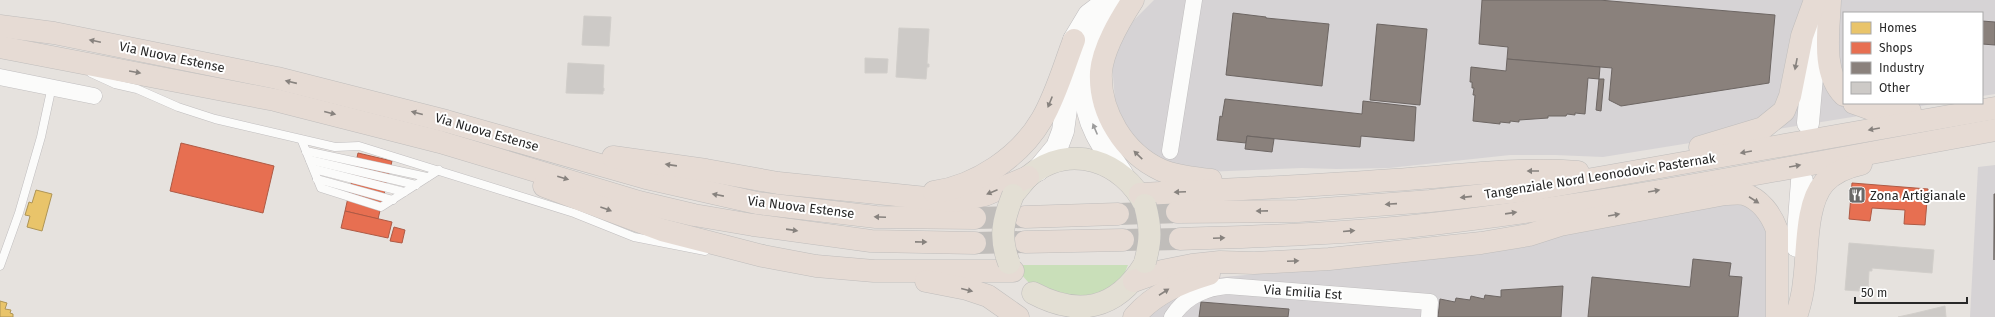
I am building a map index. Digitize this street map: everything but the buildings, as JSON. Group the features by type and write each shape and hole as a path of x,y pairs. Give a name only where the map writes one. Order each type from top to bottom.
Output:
{"highway":[{"path":"1133,0 1110,39 1101,71 1103,100 1114,126 1126,144 1143,160 1161,170 1185,177 1218,181 1395,180"},
{"path":"1143,200 1531,171 1614,175 1678,153 1751,133 1764,128 1776,119 1784,110 1790,96 1802,36 1815,0"},
{"path":"1830,0 1828,57 1832,78 1843,94"},
{"path":"0,18 54,33"},
{"name":"Via Nuova Estense","path":"0,26 54,33 277,78 446,120 646,178 757,203 876,217 975,218"},
{"path":"905,195 944,191 962,185 991,172 1009,158 1042,120 1074,40"},
{"name":"Via Nuova Estense","path":"6,48 274,100 440,142 639,202 694,215 753,225 872,241 975,243"},
{"path":"1857,104 1878,112 1995,104"},
{"name":"Tangenziale Nord Leonodovic Pasternak","path":"1177,212 1298,211 1430,201 1530,190 1995,108"},
{"path":"446,120 605,156 706,170 778,183 905,195 940,200 970,199 985,195 1033,173"},
{"path":"1796,317 1804,282 1812,207 1816,195 1824,184 1843,170 1995,131"},
{"name":"Tangenziale Nord Leonodovic Pasternak","path":"1180,240 1302,235 1431,224 1624,196 1995,131"},
{"path":"440,142 547,188 662,230 763,256 816,266 874,271 967,289 988,296 1018,317"},
{"path":"1134,281 1162,271 1192,264 1220,262 1254,263 1329,259 1481,243 1529,235 1560,225 1725,194 1743,194 1754,199 1766,209 1773,218 1777,230 1777,317"},
{"path":"1424,248 1515,230 1624,196"},
{"path":"1026,216 1118,214"},
{"path":"1024,242 1123,240"},
{"path":"1134,317 1144,305 1181,282 1254,263"},
{"path":"874,271 1011,267"}],"main road":[{"path":"1109,0 1089,14 1074,40 1063,131 1057,147 1013,195 1003,226 1005,254 1011,267 1022,283 1033,293 1049,302 1066,307 1082,307 1099,310 1134,281 1145,262 1150,242 1150,223 1143,200 1122,174 1096,132 1089,114 1085,93 1086,72 1091,49 1099,31 1126,0"},
{"path":"1808,123 1814,54 1815,0"},
{"path":"1033,173 1060,160 1077,159 1099,162 1122,174"},
{"path":"1789,317 1794,286 1802,181"},
{"path":"1033,293 1049,317"}],"street":[{"path":"1170,151 1192,3"},
{"path":"0,77 52,86 94,96"},
{"name":"Via Emilia Est","path":"1172,317 1186,301 1195,295 1204,290 1227,286 1430,302 1429,317"}],"lane":[{"path":"6,48 81,69 116,84 137,89 178,107 215,119 302,141 335,147 359,146 439,170 574,213 634,237 680,248 714,253 763,256"},
{"path":"0,266 28,183 41,137 52,86"},
{"path":"302,141 317,179 393,200 439,170"},
{"path":"306,150 427,177"},
{"path":"310,160 416,185"},
{"path":"314,170 404,192"}],"shaded area":[{"path":"1154,0 1995,0 1995,94 1983,96 1983,12 1843,12 1843,104 1933,104 1603,157 1510,155 1389,168 1302,168 1204,172 1181,169 1139,146 1121,116 1115,99 1112,65 1124,32"},
{"path":"1995,165 1995,317 1970,317 1978,167"},
{"path":"1731,201 1747,205 1764,218 1773,235 1766,317 1144,317 1193,285 1223,277 1446,258"}],"green space":[{"path":"1017,265 1128,265 1122,279 1085,302 1029,283 1021,274"}],"tunnel":[{"path":"1118,214 1177,212"},
{"path":"975,218 1024,217"},
{"path":"1123,240 1180,239"},
{"path":"975,243 1024,242"}],"place":[{"name":"Zona Artigianale","path":"1857,195"}]}
